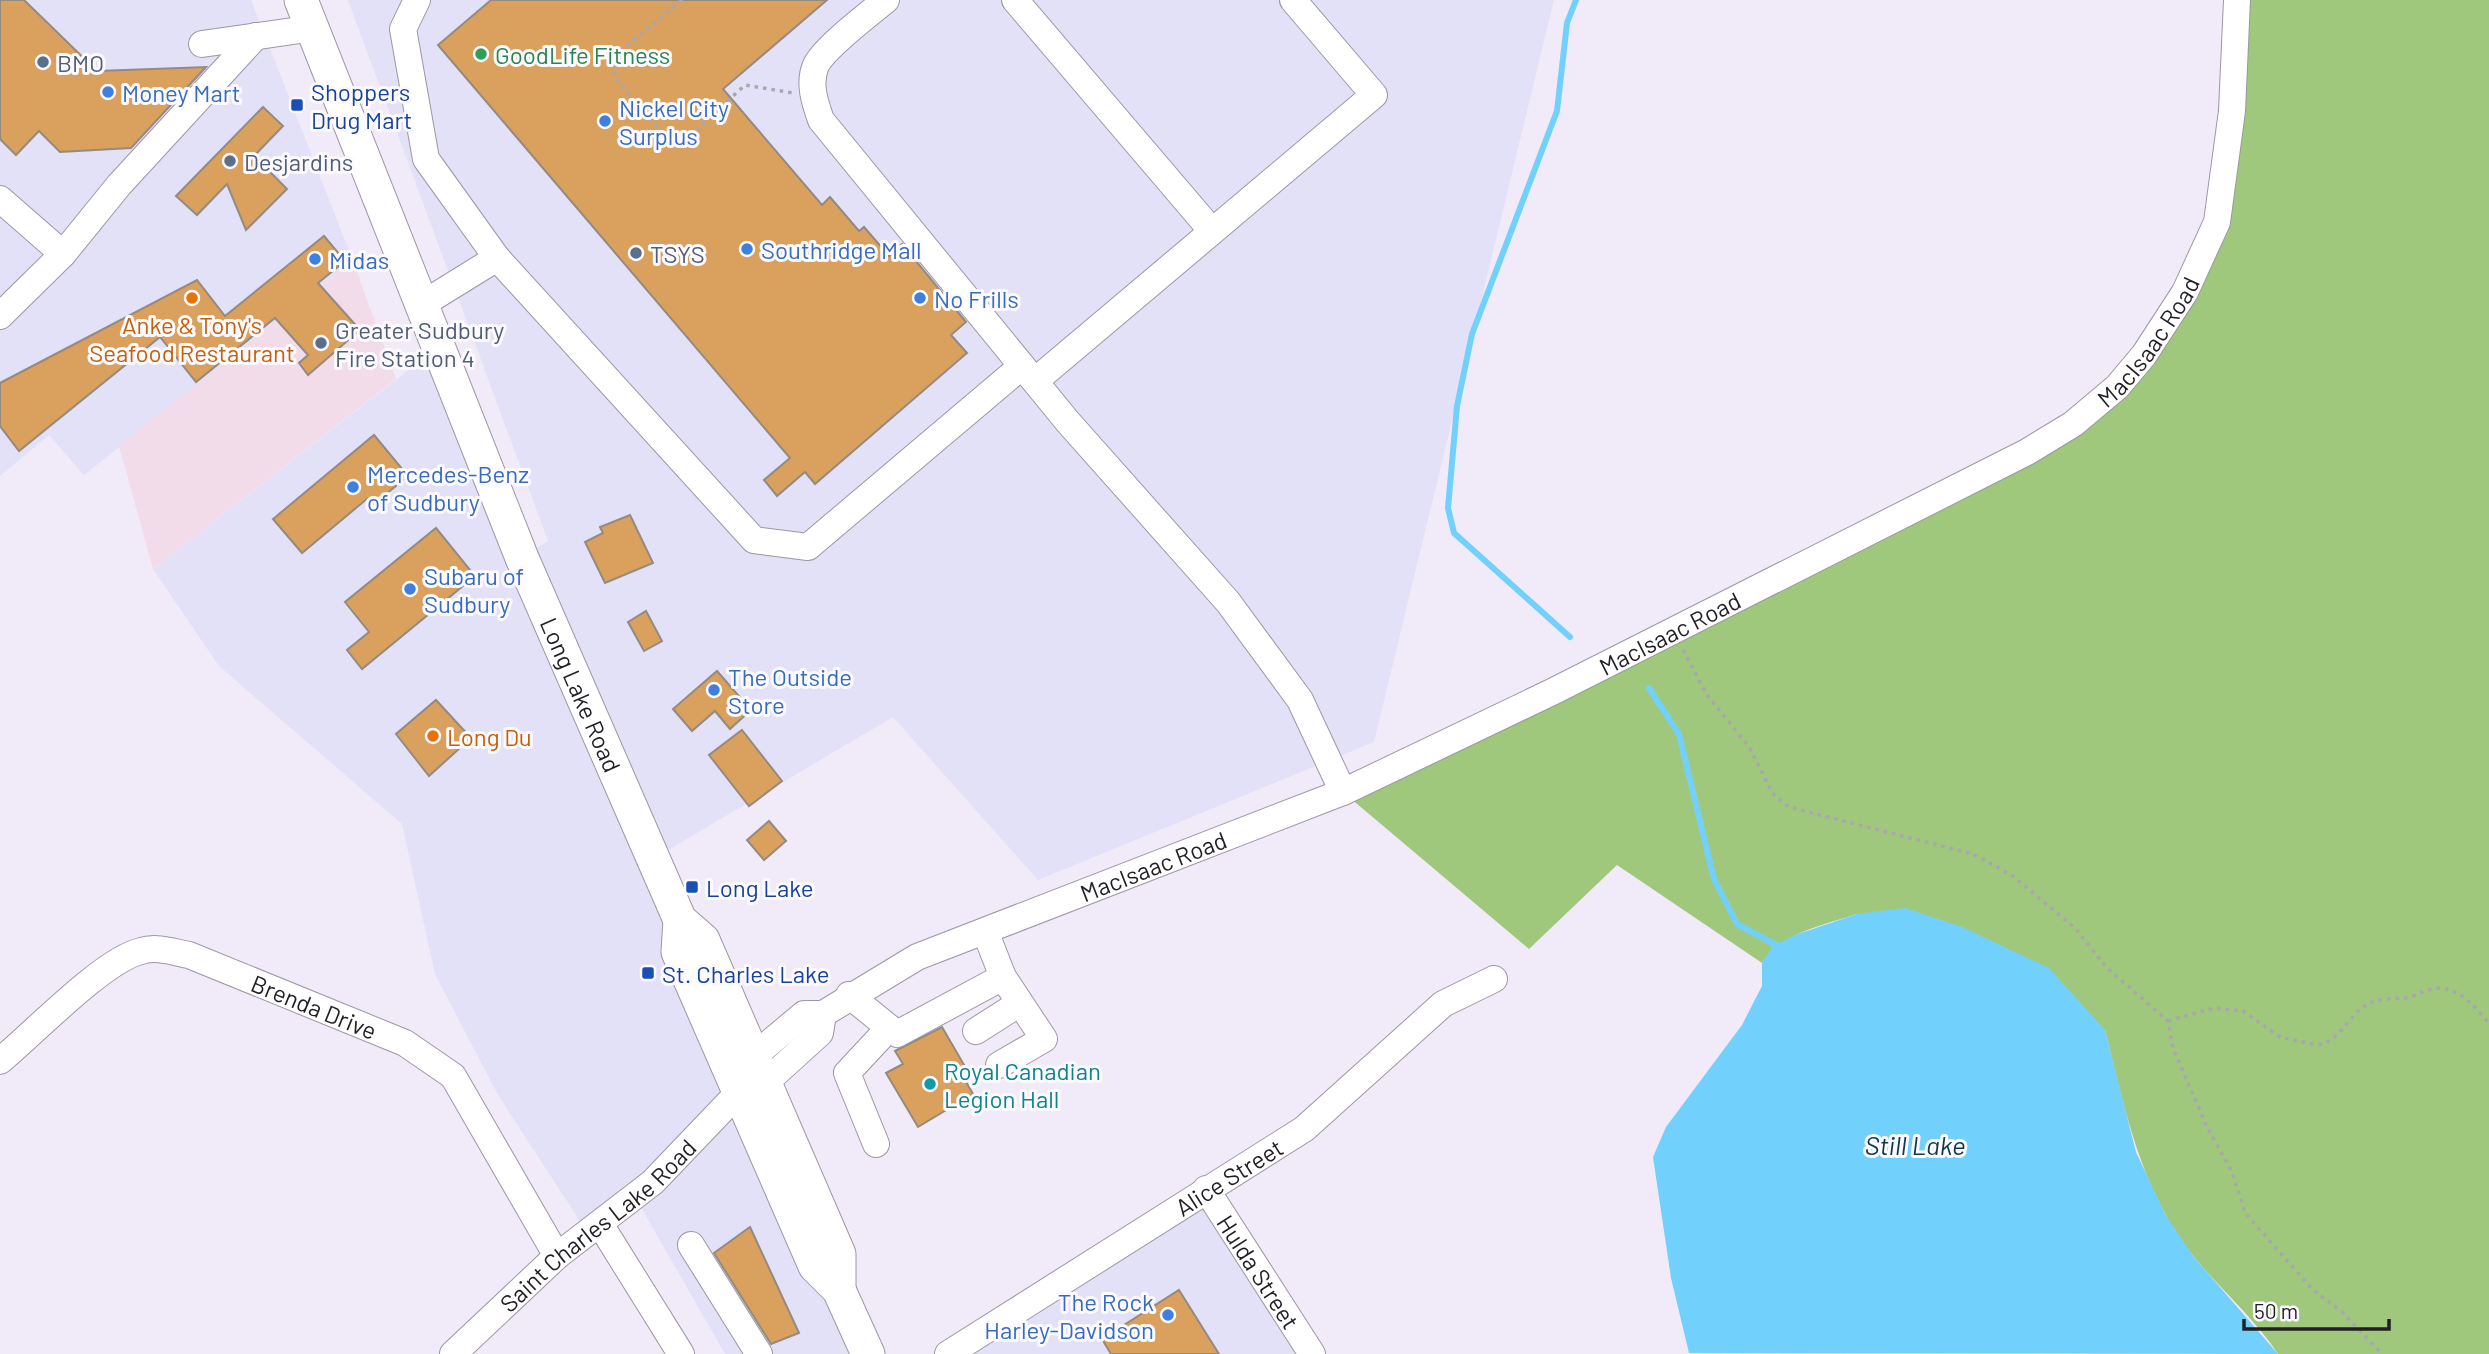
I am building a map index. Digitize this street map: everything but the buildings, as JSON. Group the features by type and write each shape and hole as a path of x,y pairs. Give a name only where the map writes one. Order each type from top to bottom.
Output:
{"main road":[{"name":"Long Lake Road","path":"307,14 522,558 680,920 678,952 753,1076 839,1254 839,1290 868,1354"}],"street":[{"path":"416,0 403,29 426,159 497,258 754,540 808,547 1212,231 1374,95 1293,0"},
{"path":"886,0 845,34 816,65 812,96 821,120 1029,373 1228,602 1300,700 1343,792"},
{"path":"1015,0 1212,231"},
{"name":"MacIsaac Road","path":"753,1076 820,1033 823,1014 849,995 916,957 1343,792 1680,645 2073,424 2117,387 2144,355 2185,292 2217,222 2232,111 2237,0"},
{"path":"202,44 257,36 307,14"},
{"path":"0,316 63,254 118,185 257,36"},
{"path":"0,199 63,254"},
{"path":"421,305 497,258"},
{"path":"985,931 1003,976 1044,1039 999,1065"},
{"name":"Brenda Drive","path":"0,1061 100,974 126,956 143,950 161,949 189,955 405,1043 453,1076 557,1256"},
{"path":"849,995 897,1034 1003,976"},
{"name":"Alice Street","path":"948,1354 1304,1129 1443,1004 1494,979"},
{"path":"976,1031 1020,1003"},
{"path":"876,1144 847,1073 889,1028"},
{"name":"Saint Charles Lake Road","path":"453,1354 557,1256 653,1182 753,1076"},
{"name":"Hulda Street","path":"1206,1189 1312,1354"},
{"path":"600,1224 681,1354"},
{"path":"691,1245 758,1354"}],"path":[{"path":"682,0 617,55 614,76 676,149 745,85 812,96"},
{"path":"1680,645 1707,695 1750,748 1772,793 1789,807 1973,854 2012,876 2076,929 2106,967 2168,1021 2173,1048 2207,1128 2231,1170 2246,1214 2312,1289 2342,1312 2382,1354"},
{"path":"2168,1021 2214,1008 2244,1011 2280,1037 2317,1045 2339,1032 2363,1006 2386,998 2409,998 2429,989 2447,988 2462,995 2489,1023"}],"shaded area":[{"path":"0,0 251,0 353,261 84,475 49,435 0,476"},
{"path":"348,0 1554,0 1374,742 1038,880 893,717 653,859 869,1354 725,1354 635,1197 587,1232 498,1095 435,974 402,824 219,666 153,569 438,347 522,558 548,541"},
{"path":"353,261 396,379 153,569 119,446"},
{"path":"1206,1189 1312,1354 949,1354"}],"green space":[{"path":"2237,0 2489,0 2489,1354 2278,1354 2194,1257 2161,1205 2137,1149 2105,1030 1857,914 1792,937 1780,944 1762,963 1617,865 1529,949 1343,792 1859,535 2117,387 2217,222"}],"water":[{"name":"Still Lake","path":"1905,908 1962,927 2049,968 2105,1030 2136,1152 2165,1214 2193,1256 2278,1354 1689,1353 1671,1278 1653,1157 1666,1127 1742,1025 1762,986 1762,963 1772,947 1795,935 1857,914"}],"waterway":[{"path":"1570,637 1454,533 1448,508 1457,406 1472,334 1557,111 1567,23 1576,0"},
{"path":"1649,688 1679,734 1714,879 1737,924 1778,946"}],"place":[{"name":"GoodLife Fitness","path":"481,54"},
{"name":"BMO","path":"43,62"},
{"name":"Money Mart","path":"108,92"},
{"name":"Shoppers Drug Mart","path":"297,105"},
{"name":"Nickel City Surplus","path":"605,121"},
{"name":"Desjardins","path":"230,161"},
{"name":"Southridge Mall","path":"747,249"},
{"name":"TSYS","path":"636,253"},
{"name":"Midas","path":"315,259"},
{"name":"Anke & Tony's Seafood Restaurant","path":"192,298"},
{"name":"No Frills","path":"920,298"},
{"name":"Greater Sudbury Fire Station 4","path":"321,343"},
{"name":"Mercedes-Benz of Sudbury","path":"353,487"},
{"name":"Subaru of Sudbury","path":"410,589"},
{"name":"The Outside Store","path":"714,690"},
{"name":"Long Du","path":"433,736"},
{"name":"Long Lake","path":"692,887"},
{"name":"St. Charles Lake","path":"648,973"},
{"name":"Royal Canadian Legion Hall","path":"930,1084"},
{"name":"The Rock Harley-Davidson","path":"1168,1315"}]}
